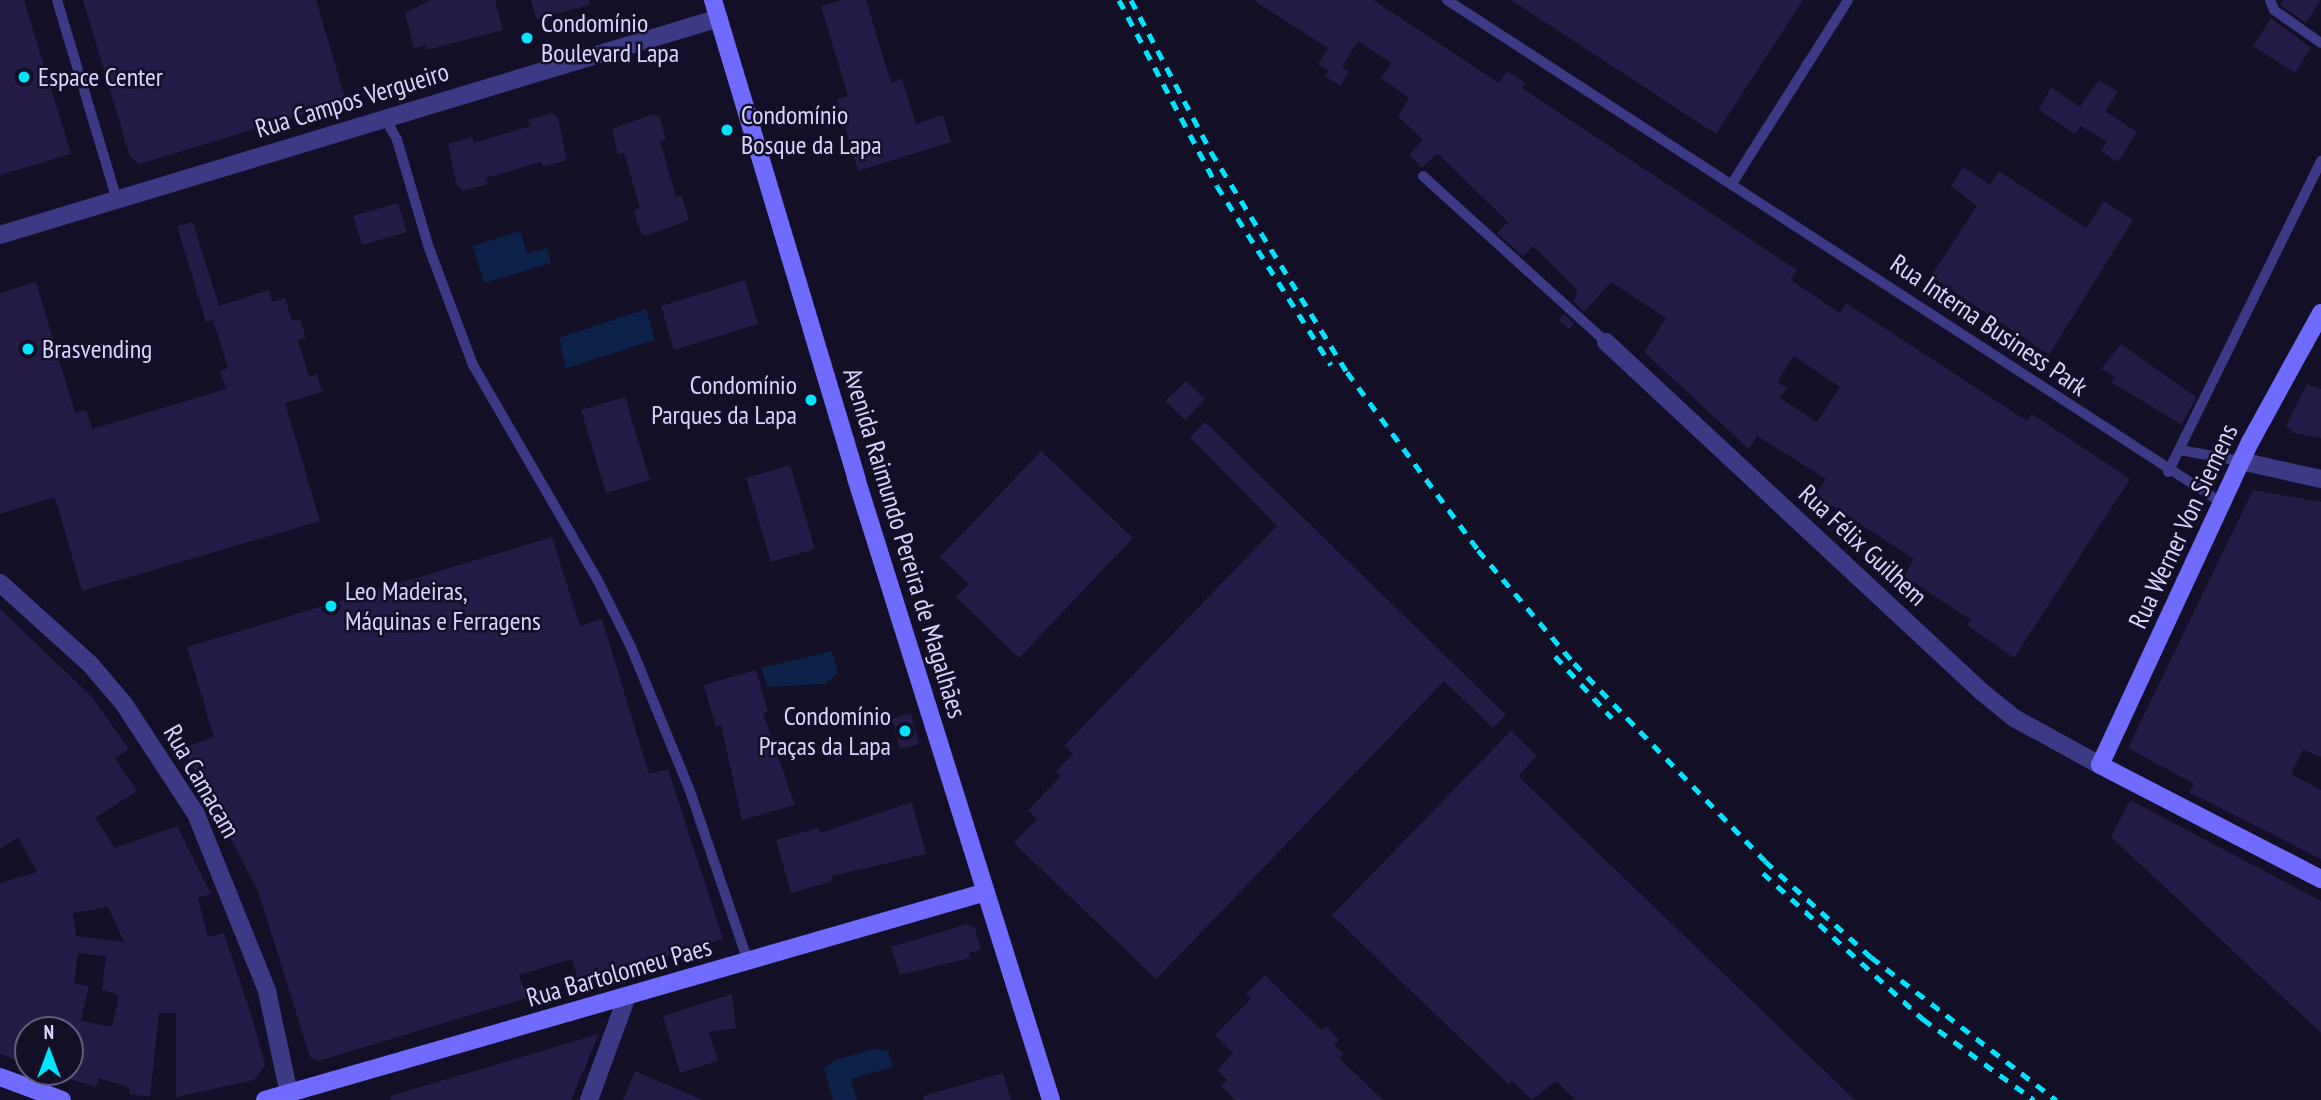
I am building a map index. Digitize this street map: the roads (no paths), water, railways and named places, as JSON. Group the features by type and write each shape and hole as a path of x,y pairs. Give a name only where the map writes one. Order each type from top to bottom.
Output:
{"street":[{"name":"Avenida Raimundo Pereira de Magalhães","path":"713,0 1051,1100"},
{"name":"Rua Campos Vergueiro","path":"0,235 116,197 719,18"},
{"name":"Rua Werner Von Siemens","path":"2100,765 2240,461 2321,313"},
{"name":"Rua Félix Guilhem","path":"1606,342 1982,692 2014,718 2321,879"},
{"path":"2240,461 2321,479"},
{"name":"Rua Camacam","path":"0,583 46,622 115,694 196,814 267,991 289,1094"},
{"name":"Rua Bartolomeu Paes","path":"265,1100 986,892"},
{"path":"589,1100 627,996"},
{"path":"0,1077 62,1100"}],"lane":[{"path":"57,0 116,197"},
{"name":"Rua Interna Business Park","path":"1447,0 1733,182 2168,472 2222,503"},
{"path":"1733,182 1848,0"},
{"path":"2270,0 2274,10 2321,43"},
{"path":"386,118 397,140 429,248 473,365 597,579 631,647 690,791 748,961"},
{"path":"2168,472 2321,161"},
{"name":"Rua Félix Guilhem","path":"1423,176 1606,342"},
{"path":"2180,450 2240,461"}],"water":[{"path":"520,231 527,254 547,248 551,263 484,283 473,246"},
{"path":"646,309 655,340 566,368 559,338"},
{"path":"832,651 838,673 825,684 768,687 761,668"},
{"path":"873,1049 888,1051 893,1067 851,1079 857,1100 833,1100 824,1068 836,1060"}],"railway":[{"path":"1119,0 1217,186 1331,365"},
{"path":"1131,0 1211,152 1347,372 1478,550 1574,663 1765,861 1871,957 2056,1100"},
{"path":"1555,656 1612,718"},
{"path":"1763,873 1923,1019 2034,1100"}],"place":[{"name":"Condomínio Boulevard Lapa","path":"527,38"},
{"name":"Espace Center","path":"24,77"},
{"name":"Condomínio Bosque da Lapa","path":"727,130"},
{"name":"Brasvending","path":"28,349"},
{"name":"Condomínio Parques da Lapa","path":"811,400"},
{"name":"Leo Madeiras, Máquinas e Ferragens","path":"331,606"},
{"name":"Condomínio Praças da Lapa","path":"905,731"}]}
